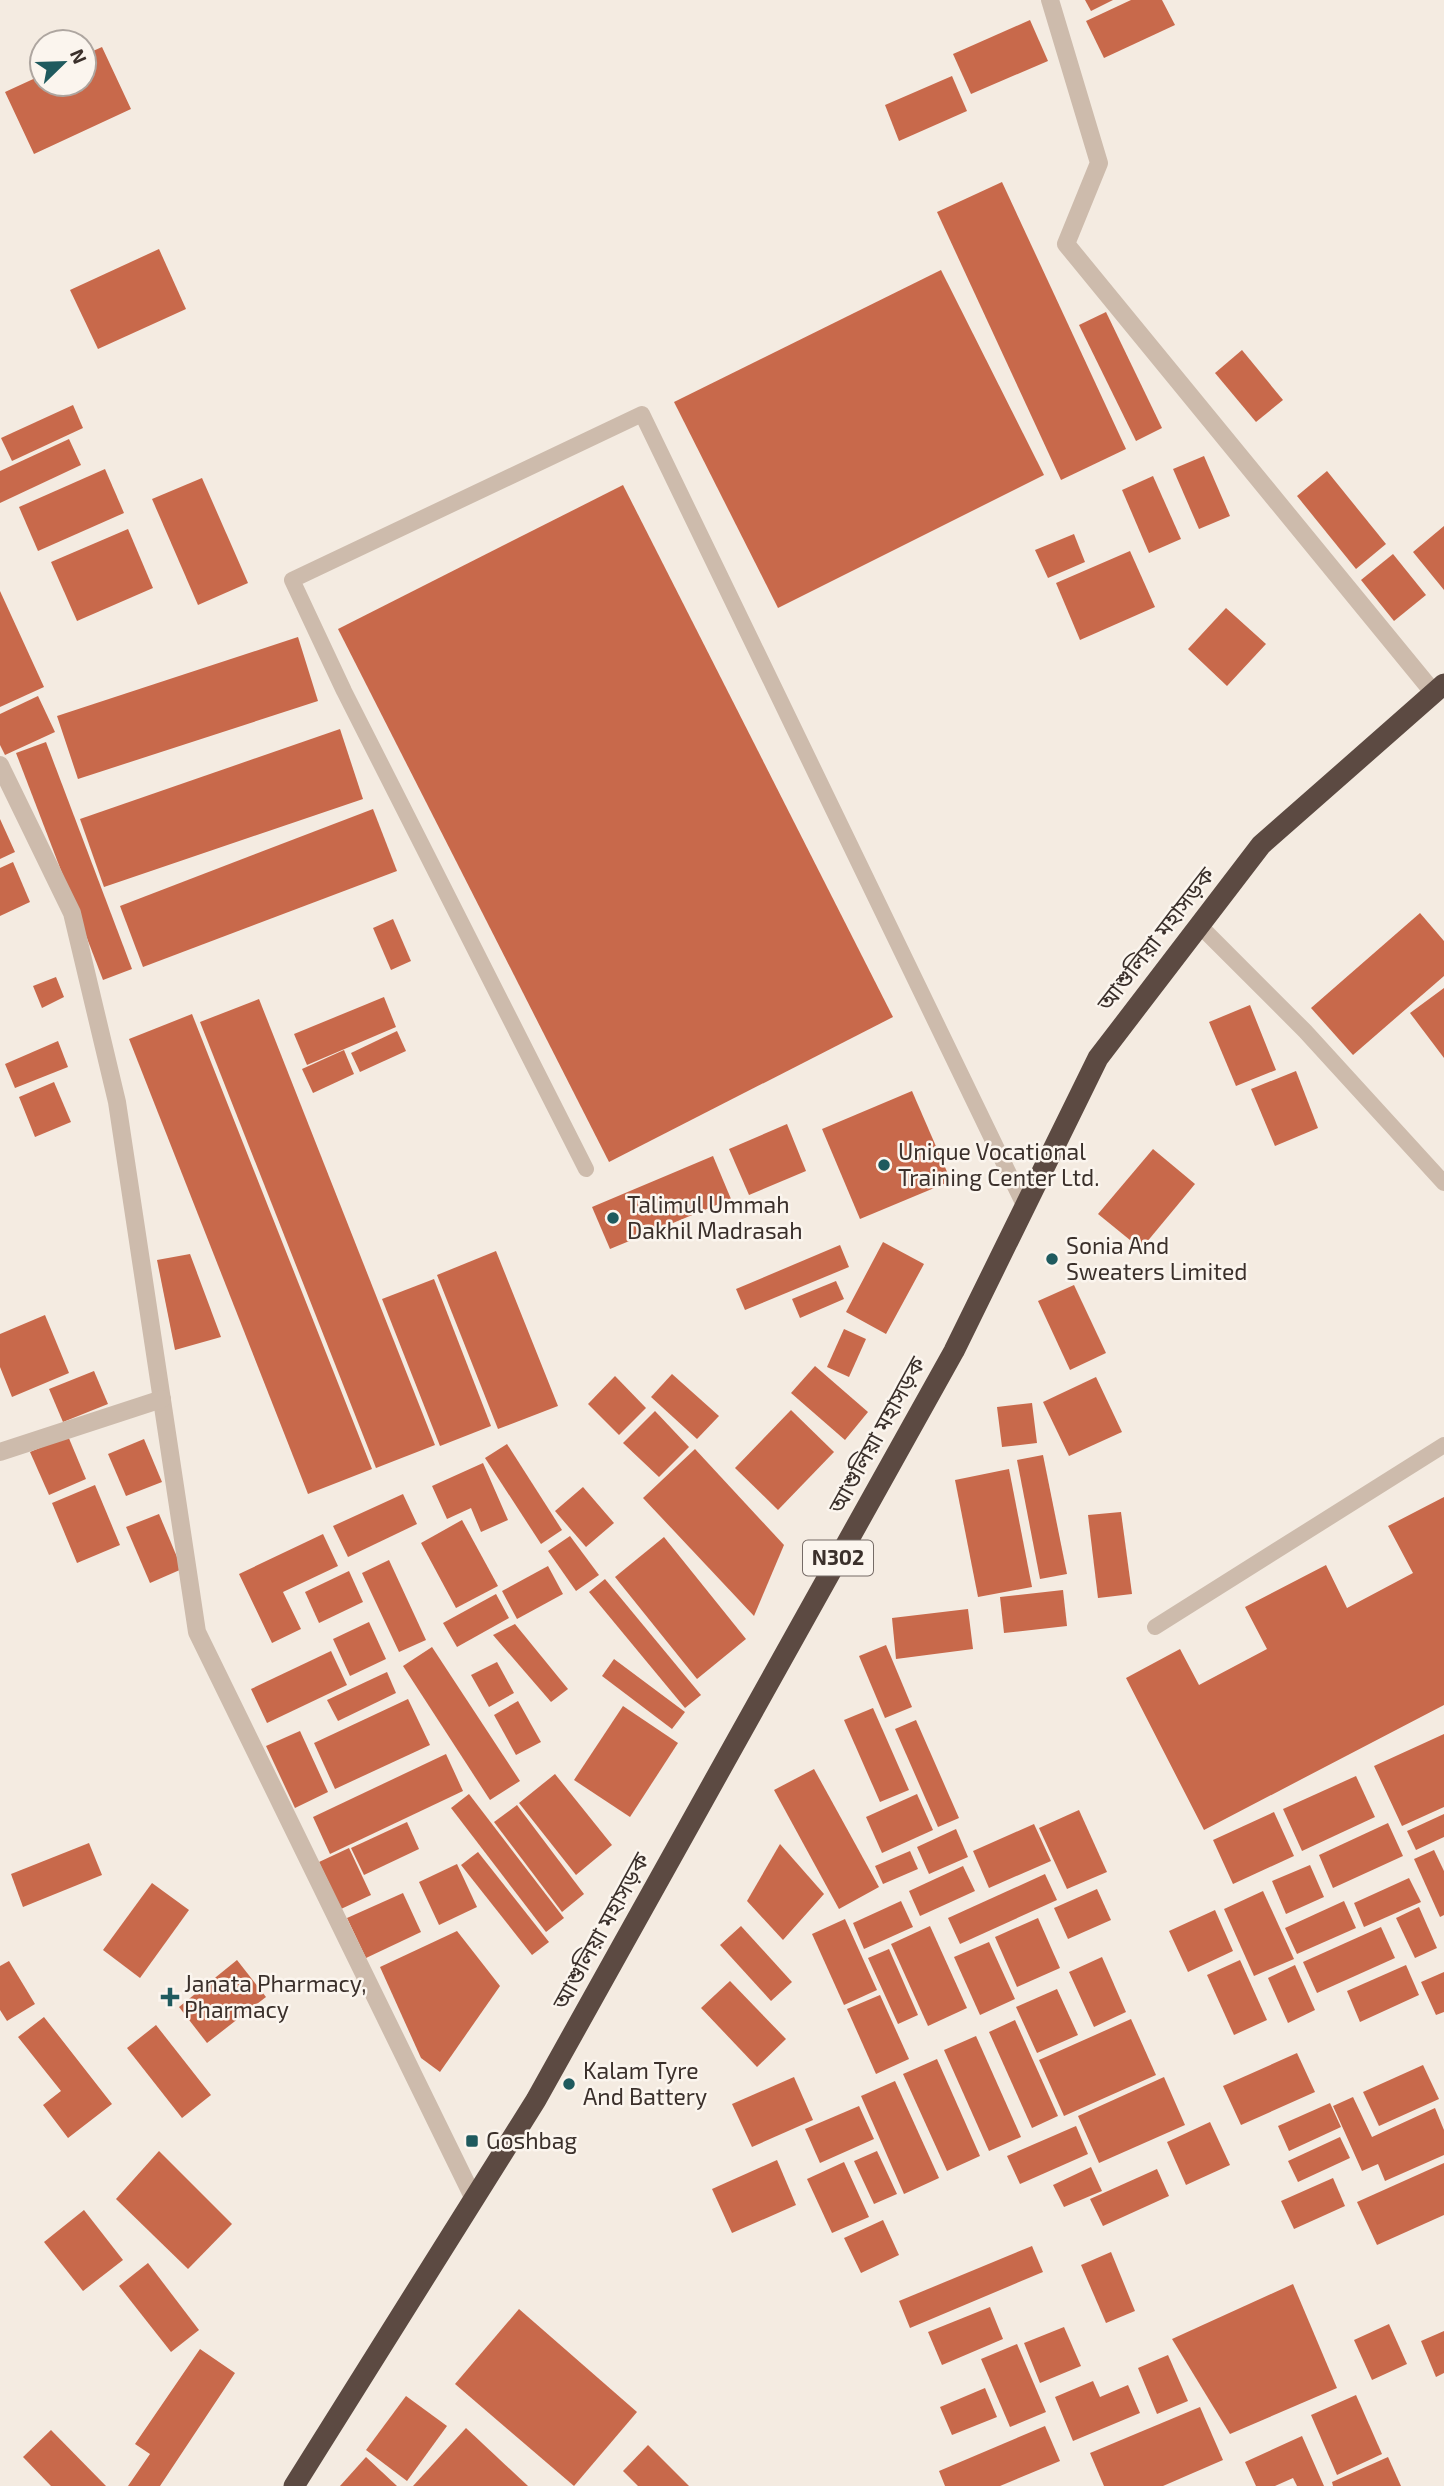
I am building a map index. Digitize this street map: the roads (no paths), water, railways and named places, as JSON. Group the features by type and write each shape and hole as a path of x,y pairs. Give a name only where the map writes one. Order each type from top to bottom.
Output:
{"highway":[{"name":"আশুলিয়া মহাসড়ক","path":"294,2486 537,2099 947,1363 1098,1058 1261,845 1439,688"}],"street":[{"path":"1049,0 1099,163 1066,244 1439,688"},
{"path":"0,765 72,913 117,1102 197,1632 474,2199"},
{"path":"0,1452 162,1399"}],"lane":[{"path":"586,1169 344,691 292,580 642,414 1025,1207"},
{"path":"1199,926 1305,1031 1444,1183"},
{"path":"1155,1627 1444,1444"}],"place":[{"name":"Unique Vocational Training Center Ltd.","path":"884,1165"},
{"name":"Talimul Ummah Dakhil Madrasah","path":"613,1218"},
{"name":"Sonia And Sweaters Limited","path":"1052,1259"},
{"name":"Janata Pharmacy, Pharmacy","path":"170,1997"},
{"name":"Kalam Tyre And Battery","path":"569,2084"},
{"name":"Goshbag","path":"472,2141"}]}
